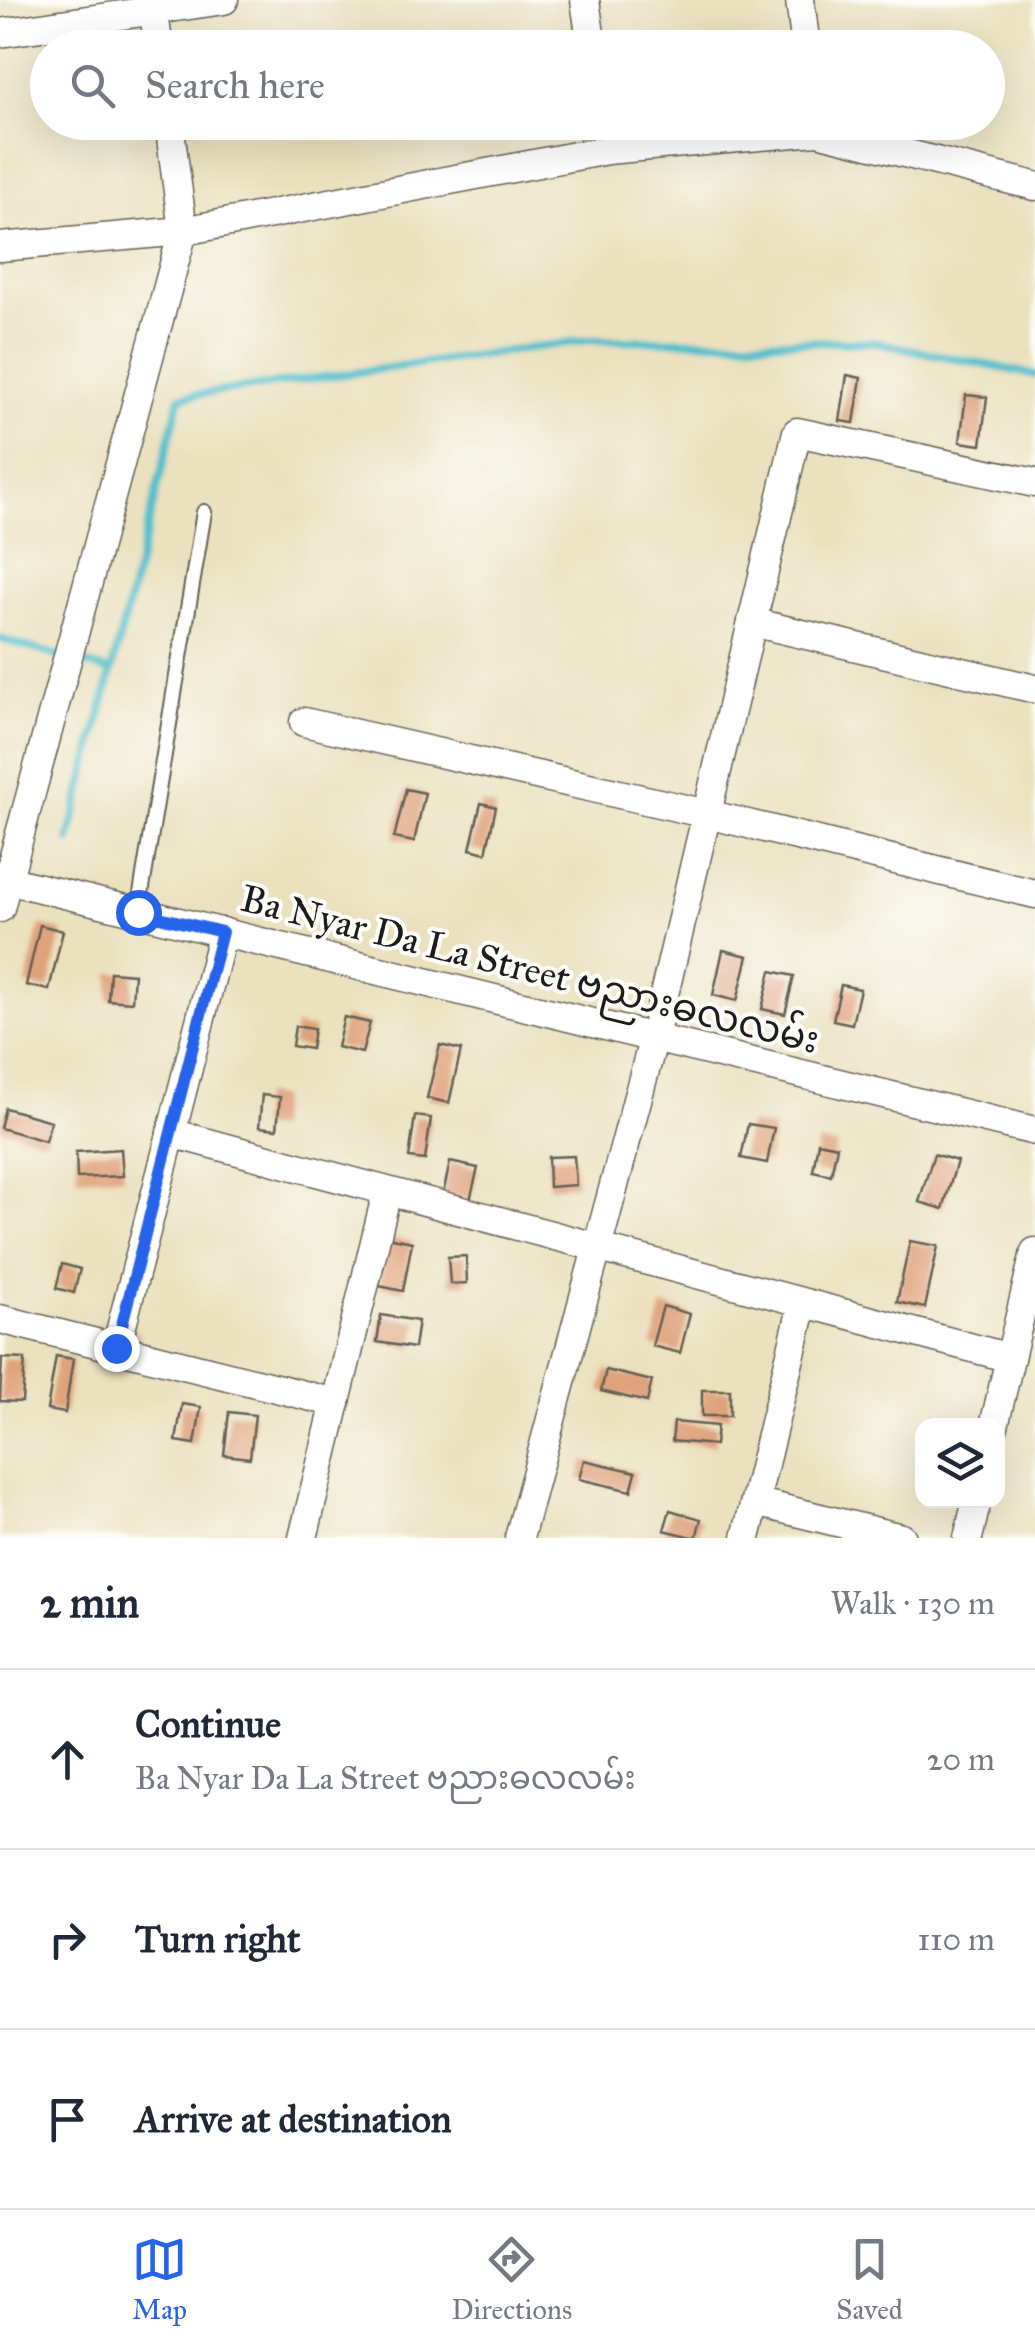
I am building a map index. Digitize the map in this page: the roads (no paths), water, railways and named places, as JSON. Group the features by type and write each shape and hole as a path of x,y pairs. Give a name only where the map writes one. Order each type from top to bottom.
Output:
{"street":[{"path":"0,33 153,5 224,0"},
{"path":"585,0 589,30"},
{"path":"800,0 804,30"},
{"path":"153,5 156,30"},
{"path":"0,908 183,231 170,140"},
{"path":"0,247 183,231 587,140"},
{"path":"865,140 1035,186"},
{"path":"519,1538 654,1038 797,432 1035,483"},
{"path":"752,622 1035,689"},
{"path":"304,722 1035,894"},
{"name":"Ba Nyar Da La Street ဗညားဓလလမ်း","path":"7,880 1035,1130"},
{"path":"116,1348 222,932"},
{"path":"171,1133 1010,1358"},
{"path":"303,1538 387,1192"},
{"path":"996,1418 1035,1252"},
{"path":"746,1538 803,1304"},
{"path":"0,1319 336,1403"},
{"path":"755,1502 902,1538"},
{"path":"968,1538 974,1508"}],"lane":[{"path":"138,912 204,512"}],"waterway":[{"path":"69,840 180,397 589,340 875,342 1035,375"},
{"path":"0,639 110,671"}]}
